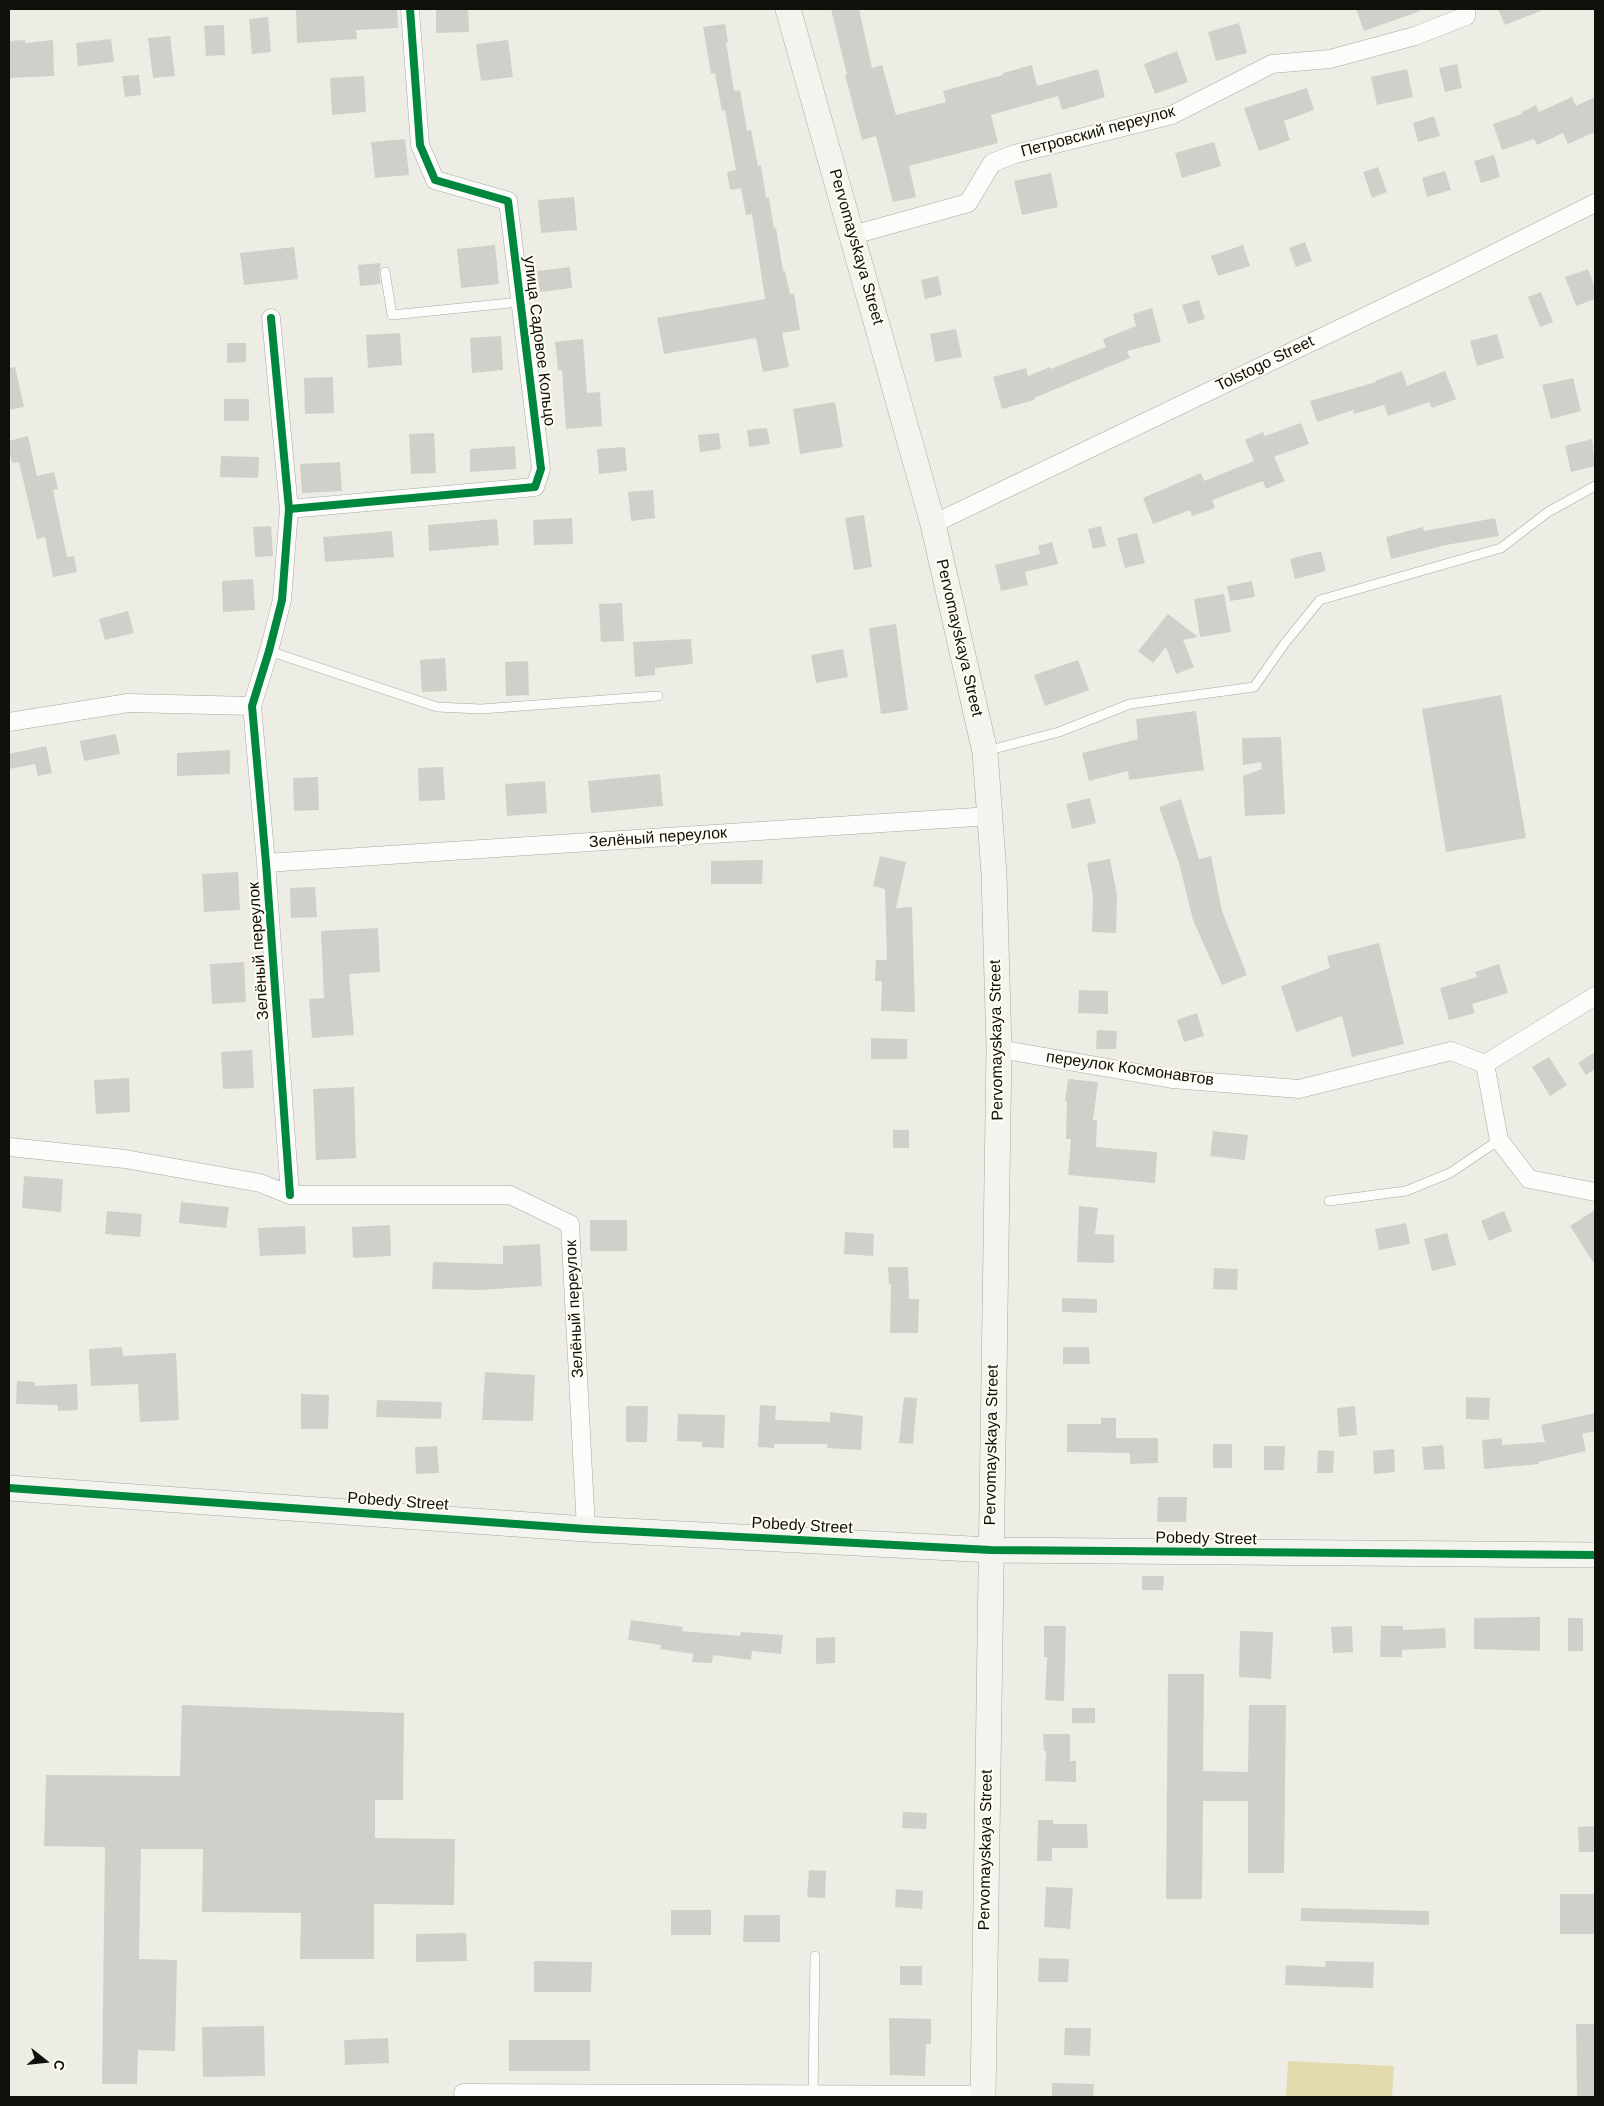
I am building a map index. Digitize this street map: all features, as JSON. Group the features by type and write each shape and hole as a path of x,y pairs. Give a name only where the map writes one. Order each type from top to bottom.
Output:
{"main road":[{"name":"Pervomayskaya Street","path":"788,9 933,524 985,752 990,816 999,1049 983,2096"},
{"name":"Pobedy Street","path":"9,1488 586,1529 991,1550 1450,1556 1595,1555"}],"street":[{"name":"улица Садовое Кольцо","path":"289,509 535,488 540,469 508,200 435,180 420,145 410,9"},
{"name":"Петровский переулок","path":"853,235 968,203 992,163 1015,154 1172,115 1272,64 1330,59 1416,36 1466,16 1466,9"},
{"name":"Tolstogo Street","path":"933,524 1446,278 1595,203"},
{"path":"9,718 128,703 252,706 282,600 289,509 271,318"},
{"name":"Зелёный переулок","path":"252,706 266,863 290,1195"},
{"name":"Зелёный переулок","path":"266,863 990,816"},
{"path":"1595,996 1485,1064 1499,1140 1529,1179 1595,1192"},
{"name":"переулок Космонавтов","path":"999,1049 1172,1079 1300,1089 1451,1050 1485,1064"},
{"name":"Зелёный переулок","path":"9,1147 125,1159 260,1183 290,1195 510,1195 570,1224 586,1529"},
{"path":"463,2093 545,2096 983,2096"}],"lane":[{"path":"385,272 392,314 520,302"},
{"path":"985,752 1059,732 1130,704 1254,687 1285,643 1320,600 1501,548 1548,512 1595,486"},
{"path":"269,651 437,707 481,709 658,696"},
{"path":"1329,1201 1406,1191 1450,1173 1499,1140"},
{"path":"813,2095 815,1956"}],"shaded area":[{"path":"1288,2061 1394,2066 1392,2097 1286,2097"}],"building":[{"path":"296,9 397,9 398,28 356,30 357,39 297,43"},
{"path":"436,9 468,9 469,32 436,33"},
{"path":"831,9 859,9 872,68 882,65 896,115 946,102 943,91 1032,65 1037,86 1098,69 1105,97 1062,110 1058,96 991,115 998,143 909,166 916,197 893,202 876,136 862,140 845,75 847,75"},
{"path":"1356,9 1420,9 1420,11 1364,31"},
{"path":"1498,9 1543,9 1543,10 1505,25"},
{"path":"268,17 271,52 252,54 249,19"},
{"path":"1239,23 1247,53 1216,61 1208,32"},
{"path":"725,24 734,91 740,90 747,131 751,130 758,166 761,165 766,198 769,197 774,229 776,228 783,271 785,271 790,294 794,294 800,330 782,333 789,367 763,372 756,338 664,354 657,318 765,299 752,214 746,215 741,188 730,190 727,172 736,170 725,110 722,111 715,73 711,74 703,27"},
{"path":"224,25 225,55 206,56 204,26"},
{"path":"170,36 175,76 153,78 148,38"},
{"path":"111,39 114,62 78,66 76,43"},
{"path":"25,40 25,43 53,40 54,76 9,78 9,41"},
{"path":"508,40 513,77 481,81 476,44"},
{"path":"1177,51 1188,82 1155,94 1144,64"},
{"path":"1457,64 1462,88 1445,92 1439,68"},
{"path":"1407,69 1413,97 1377,105 1371,77"},
{"path":"139,75 141,95 125,97 122,76"},
{"path":"364,76 366,112 332,115 330,78"},
{"path":"1307,88 1314,110 1284,121 1290,140 1259,151 1244,108"},
{"path":"1572,97 1576,106 1595,97 1595,132 1568,144 1563,133 1537,145 1534,139 1502,150 1493,124 1522,114 1522,112 1536,105 1539,112"},
{"path":"1434,116 1440,136 1418,142 1413,123"},
{"path":"405,139 409,175 375,178 371,142"},
{"path":"1214,142 1221,166 1182,178 1175,153"},
{"path":"1494,155 1500,177 1481,183 1474,161"},
{"path":"1378,167 1387,192 1372,198 1363,172"},
{"path":"1445,171 1451,190 1427,197 1422,178"},
{"path":"1051,173 1058,207 1022,215 1014,181"},
{"path":"574,197 577,230 541,233 538,200"},
{"path":"1305,242 1312,261 1296,267 1289,248"},
{"path":"495,245 499,284 461,288 457,249"},
{"path":"1243,245 1250,266 1218,276 1211,256"},
{"path":"294,247 298,279 244,285 240,253"},
{"path":"381,263 379,273 381,284 360,286 358,265"},
{"path":"570,267 572,288 540,292 537,271"},
{"path":"1588,269 1595,288 1595,299 1576,306 1565,277"},
{"path":"938,276 942,295 925,299 921,280"},
{"path":"1541,292 1553,322 1540,327 1528,297"},
{"path":"1199,300 1205,319 1188,324 1182,305"},
{"path":"1152,308 1161,342 1127,351 1130,358 1034,398 1034,400 1002,409 993,377 1026,368 1028,376 1106,347 1103,339 1136,326 1133,314"},
{"path":"956,329 962,357 935,362 930,334"},
{"path":"400,333 402,365 368,368 366,335"},
{"path":"1497,334 1504,358 1477,366 1470,341"},
{"path":"501,336 503,370 472,373 470,338"},
{"path":"583,339 587,393 600,392 602,426 566,429 562,370 558,370 555,342"},
{"path":"227,343 246,343 246,362 227,363"},
{"path":"15,367 24,407 9,410 9,368"},
{"path":"1402,371 1407,386 1445,371 1456,399 1432,408 1429,402 1388,416 1384,405 1354,414 1353,410 1317,422 1310,401 1376,382"},
{"path":"333,377 334,413 305,414 304,378"},
{"path":"1573,378 1581,411 1551,419 1542,385"},
{"path":"224,399 249,399 249,421 224,421"},
{"path":"835,402 843,447 800,454 793,409"},
{"path":"1301,423 1309,444 1274,457 1285,481 1266,489 1263,481 1212,500 1215,508 1192,516 1190,510 1153,524 1143,498 1201,473 1204,481 1254,461 1245,440 1263,432 1265,436"},
{"path":"767,428 770,444 749,447 747,430"},
{"path":"434,433 436,473 411,474 409,434"},
{"path":"719,433 721,449 700,452 698,435"},
{"path":"28,436 37,476 54,472 58,489 53,490 67,557 74,556 77,572 53,577 45,537 37,539 19,462 12,463 9,450 9,441"},
{"path":"1592,439 1595,466 1571,472 1565,446"},
{"path":"515,446 516,469 470,472 470,449"},
{"path":"625,447 627,471 599,474 597,449"},
{"path":"221,456 259,457 258,478 220,477"},
{"path":"340,462 342,491 302,493 300,464"},
{"path":"653,490 655,518 631,521 628,492"},
{"path":"864,515 872,567 854,570 845,518"},
{"path":"572,518 573,544 534,545 533,520"},
{"path":"1495,518 1499,536 1446,545 1391,559 1386,537 1423,527 1424,531"},
{"path":"497,519 499,545 429,551 428,525"},
{"path":"271,526 273,556 255,557 253,527"},
{"path":"1101,526 1106,546 1093,549 1088,529"},
{"path":"392,531 394,557 325,562 323,537"},
{"path":"1137,533 1145,563 1125,568 1117,538"},
{"path":"1052,542 1058,564 1025,572 1028,585 1001,591 995,565 1040,554 1038,546"},
{"path":"1321,551 1326,571 1295,579 1290,559"},
{"path":"253,579 255,610 223,612 222,581"},
{"path":"1252,581 1255,597 1230,601 1227,586"},
{"path":"1224,594 1231,632 1200,637 1194,599"},
{"path":"622,603 624,641 601,642 599,604"},
{"path":"128,611 134,633 105,640 99,619"},
{"path":"1168,614 1198,637 1183,640 1194,667 1176,674 1166,647 1153,663 1138,651"},
{"path":"896,624 908,710 881,714 869,628"},
{"path":"691,639 693,664 655,668 655,675 635,677 633,642"},
{"path":"843,649 848,677 816,683 811,655"},
{"path":"445,658 447,691 422,692 420,660"},
{"path":"1078,660 1089,690 1045,706 1034,675"},
{"path":"528,661 529,695 506,696 505,662"},
{"path":"1501,695 1526,838 1446,852 1422,709"},
{"path":"1196,711 1204,770 1129,780 1128,771 1089,781 1082,753 1138,739 1136,719"},
{"path":"116,734 120,754 84,761 80,741"},
{"path":"1281,737 1285,814 1245,816 1243,776 1262,769 1261,762 1243,765 1242,738"},
{"path":"46,746 52,773 38,776 35,764 9,769 9,754"},
{"path":"230,750 230,774 177,776 177,753"},
{"path":"443,767 445,800 419,801 418,768"},
{"path":"660,774 663,806 591,813 588,781"},
{"path":"318,777 319,810 294,811 293,778"},
{"path":"545,781 547,813 507,816 505,784"},
{"path":"1090,798 1096,823 1072,829 1066,804"},
{"path":"1181,799 1199,859 1211,856 1222,911 1247,975 1222,985 1193,920 1179,863 1159,807"},
{"path":"880,856 906,862 896,908 912,907 915,1012 881,1011 882,981 875,981 876,960 887,960 885,889 873,886"},
{"path":"1110,859 1117,895 1116,933 1092,932 1093,896 1087,863"},
{"path":"763,860 762,884 711,884 711,861"},
{"path":"238,872 240,910 204,912 202,874"},
{"path":"315,887 317,917 291,918 290,888"},
{"path":"378,928 380,972 349,974 354,1035 312,1038 309,999 324,998 321,931"},
{"path":"1379,943 1404,1044 1352,1057 1342,1016 1296,1032 1281,986 1330,968 1327,956"},
{"path":"244,962 246,1002 212,1004 210,964"},
{"path":"1499,964 1508,993 1472,1004 1475,1013 1449,1020 1440,988 1477,977 1475,972"},
{"path":"1079,990 1108,991 1108,1014 1078,1013"},
{"path":"1197,1013 1204,1036 1184,1042 1177,1020"},
{"path":"1097,1030 1117,1031 1116,1049 1096,1049"},
{"path":"871,1038 907,1039 907,1059 871,1059"},
{"path":"252,1050 254,1088 223,1089 221,1052"},
{"path":"1595,1052 1595,1069 1586,1075 1578,1063"},
{"path":"1549,1057 1567,1085 1550,1096 1532,1067"},
{"path":"129,1078 130,1112 96,1114 94,1080"},
{"path":"1068,1079 1098,1082 1093,1120 1097,1120 1096,1147 1157,1152 1155,1183 1068,1175 1071,1139 1066,1139 1067,1101 1065,1101"},
{"path":"354,1087 356,1158 316,1160 313,1089"},
{"path":"893,1130 909,1130 909,1148 893,1148"},
{"path":"1213,1131 1248,1135 1245,1160 1210,1156"},
{"path":"24,1176 63,1179 61,1212 22,1208"},
{"path":"181,1202 229,1207 226,1228 179,1223"},
{"path":"1079,1206 1098,1208 1095,1234 1114,1235 1114,1263 1077,1262"},
{"path":"1595,1210 1595,1265 1570,1226"},
{"path":"107,1211 142,1214 140,1237 105,1234"},
{"path":"1504,1211 1512,1231 1489,1241 1481,1221"},
{"path":"590,1220 627,1220 627,1251 590,1251"},
{"path":"1406,1223 1410,1244 1379,1250 1375,1229"},
{"path":"390,1225 391,1256 353,1258 352,1227"},
{"path":"305,1226 306,1254 260,1256 258,1228"},
{"path":"845,1232 874,1234 873,1256 844,1254"},
{"path":"1447,1233 1456,1265 1432,1271 1424,1239"},
{"path":"540,1244 542,1286 479,1290 432,1289 433,1262 503,1264 503,1246"},
{"path":"888,1267 908,1267 909,1299 919,1299 918,1333 890,1333 891,1284 889,1284"},
{"path":"1214,1268 1238,1269 1237,1290 1213,1289"},
{"path":"1062,1298 1097,1299 1097,1313 1062,1312"},
{"path":"122,1347 123,1356 176,1353 179,1420 140,1422 138,1384 91,1386 89,1349"},
{"path":"1063,1347 1089,1347 1090,1364 1063,1364"},
{"path":"485,1372 535,1375 533,1421 482,1420"},
{"path":"17,1381 35,1382 35,1386 77,1384 78,1410 58,1411 58,1405 16,1404"},
{"path":"301,1394 329,1395 328,1429 301,1429"},
{"path":"904,1397 917,1398 913,1444 899,1443"},
{"path":"1466,1397 1490,1398 1489,1420 1466,1419"},
{"path":"377,1400 442,1402 441,1419 376,1417"},
{"path":"760,1405 776,1406 775,1420 830,1422 830,1412 863,1416 861,1450 827,1448 828,1444 774,1444 774,1448 758,1447"},
{"path":"626,1406 648,1406 647,1442 626,1442"},
{"path":"1355,1406 1357,1435 1339,1437 1337,1408"},
{"path":"1595,1413 1595,1431 1582,1434 1586,1451 1539,1462 1539,1464 1484,1469 1482,1440 1502,1438 1502,1445 1545,1442 1541,1425"},
{"path":"678,1414 725,1415 724,1448 702,1447 702,1442 677,1441"},
{"path":"1101,1418 1116,1418 1116,1438 1158,1438 1158,1463 1130,1464 1130,1453 1067,1452 1067,1424 1101,1424"},
{"path":"1213,1444 1232,1444 1232,1468 1213,1468"},
{"path":"1443,1445 1445,1469 1424,1470 1422,1447"},
{"path":"437,1446 439,1473 416,1474 415,1447"},
{"path":"1264,1446 1285,1446 1284,1470 1264,1470"},
{"path":"1394,1449 1395,1472 1374,1474 1373,1451"},
{"path":"1318,1450 1334,1451 1333,1473 1317,1473"},
{"path":"1158,1497 1187,1497 1186,1522 1157,1522"},
{"path":"1142,1576 1164,1576 1163,1590 1142,1590"},
{"path":"1540,1617 1540,1651 1474,1649 1474,1618"},
{"path":"1568,1618 1583,1618 1583,1651 1568,1651"},
{"path":"631,1620 683,1627 682,1631 740,1636 741,1632 783,1635 781,1654 752,1651 751,1660 713,1655 712,1663 692,1662 693,1654 660,1649 661,1645 628,1640"},
{"path":"1044,1626 1066,1626 1064,1701 1045,1700 1047,1657 1044,1657"},
{"path":"1352,1626 1353,1652 1333,1653 1331,1627"},
{"path":"1381,1626 1403,1626 1403,1630 1445,1628 1446,1648 1402,1650 1402,1657 1380,1657"},
{"path":"1240,1631 1273,1632 1271,1679 1239,1677"},
{"path":"835,1637 835,1663 816,1664 816,1638"},
{"path":"1168,1674 1204,1674 1203,1771 1248,1772 1249,1705 1286,1705 1284,1873 1248,1873 1248,1801 1203,1801 1202,1899 1166,1899"},
{"path":"182,1705 404,1713 403,1800 375,1800 375,1838 455,1839 454,1905 374,1904 374,1959 300,1959 301,1913 202,1912 203,1849 141,1849 139,1959 177,1960 175,2051 138,2050 137,2084 102,2084 105,1847 44,1846 46,1775 180,1776"},
{"path":"1072,1708 1095,1708 1095,1723 1072,1723"},
{"path":"1043,1734 1070,1734 1070,1761 1076,1761 1076,1782 1045,1781 1046,1751 1044,1751"},
{"path":"903,1812 927,1813 926,1829 902,1828"},
{"path":"1038,1820 1053,1820 1053,1824 1087,1824 1088,1848 1052,1848 1052,1861 1037,1861"},
{"path":"1595,1826 1595,1852 1579,1852 1578,1827"},
{"path":"809,1870 826,1871 825,1898 807,1897"},
{"path":"1046,1887 1073,1888 1070,1929 1044,1927"},
{"path":"896,1889 923,1891 922,1909 895,1907"},
{"path":"1560,1894 1595,1894 1595,1934 1560,1934"},
{"path":"1301,1908 1429,1911 1429,1925 1301,1921"},
{"path":"671,1910 711,1910 711,1935 671,1935"},
{"path":"744,1915 780,1915 780,1942 743,1942"},
{"path":"466,1933 467,1961 416,1962 416,1934"},
{"path":"1039,1958 1069,1959 1068,1982 1038,1982"},
{"path":"534,1961 592,1962 591,1992 534,1992"},
{"path":"1326,1961 1374,1962 1373,1988 1285,1985 1286,1965 1325,1967"},
{"path":"900,1966 922,1966 922,1985 900,1985"},
{"path":"889,2018 931,2019 931,2044 926,2044 925,2076 890,2075"},
{"path":"1576,2024 1595,2024 1595,2097 1577,2097"},
{"path":"264,2026 265,2076 203,2077 202,2027"},
{"path":"1065,2028 1091,2028 1090,2056 1064,2055"},
{"path":"388,2038 389,2063 345,2065 344,2040"},
{"path":"509,2040 590,2040 590,2071 509,2071"},
{"path":"1052,2083 1094,2084 1093,2097 1052,2097"}],"cycle path":[{"path":"289,509 535,487 541,469 508,201 435,180 420,145 410,9"},
{"path":"271,318 289,509 282,600 252,706 266,863 290,1195"},
{"path":"9,1488 586,1529 991,1550 1595,1555"}]}
